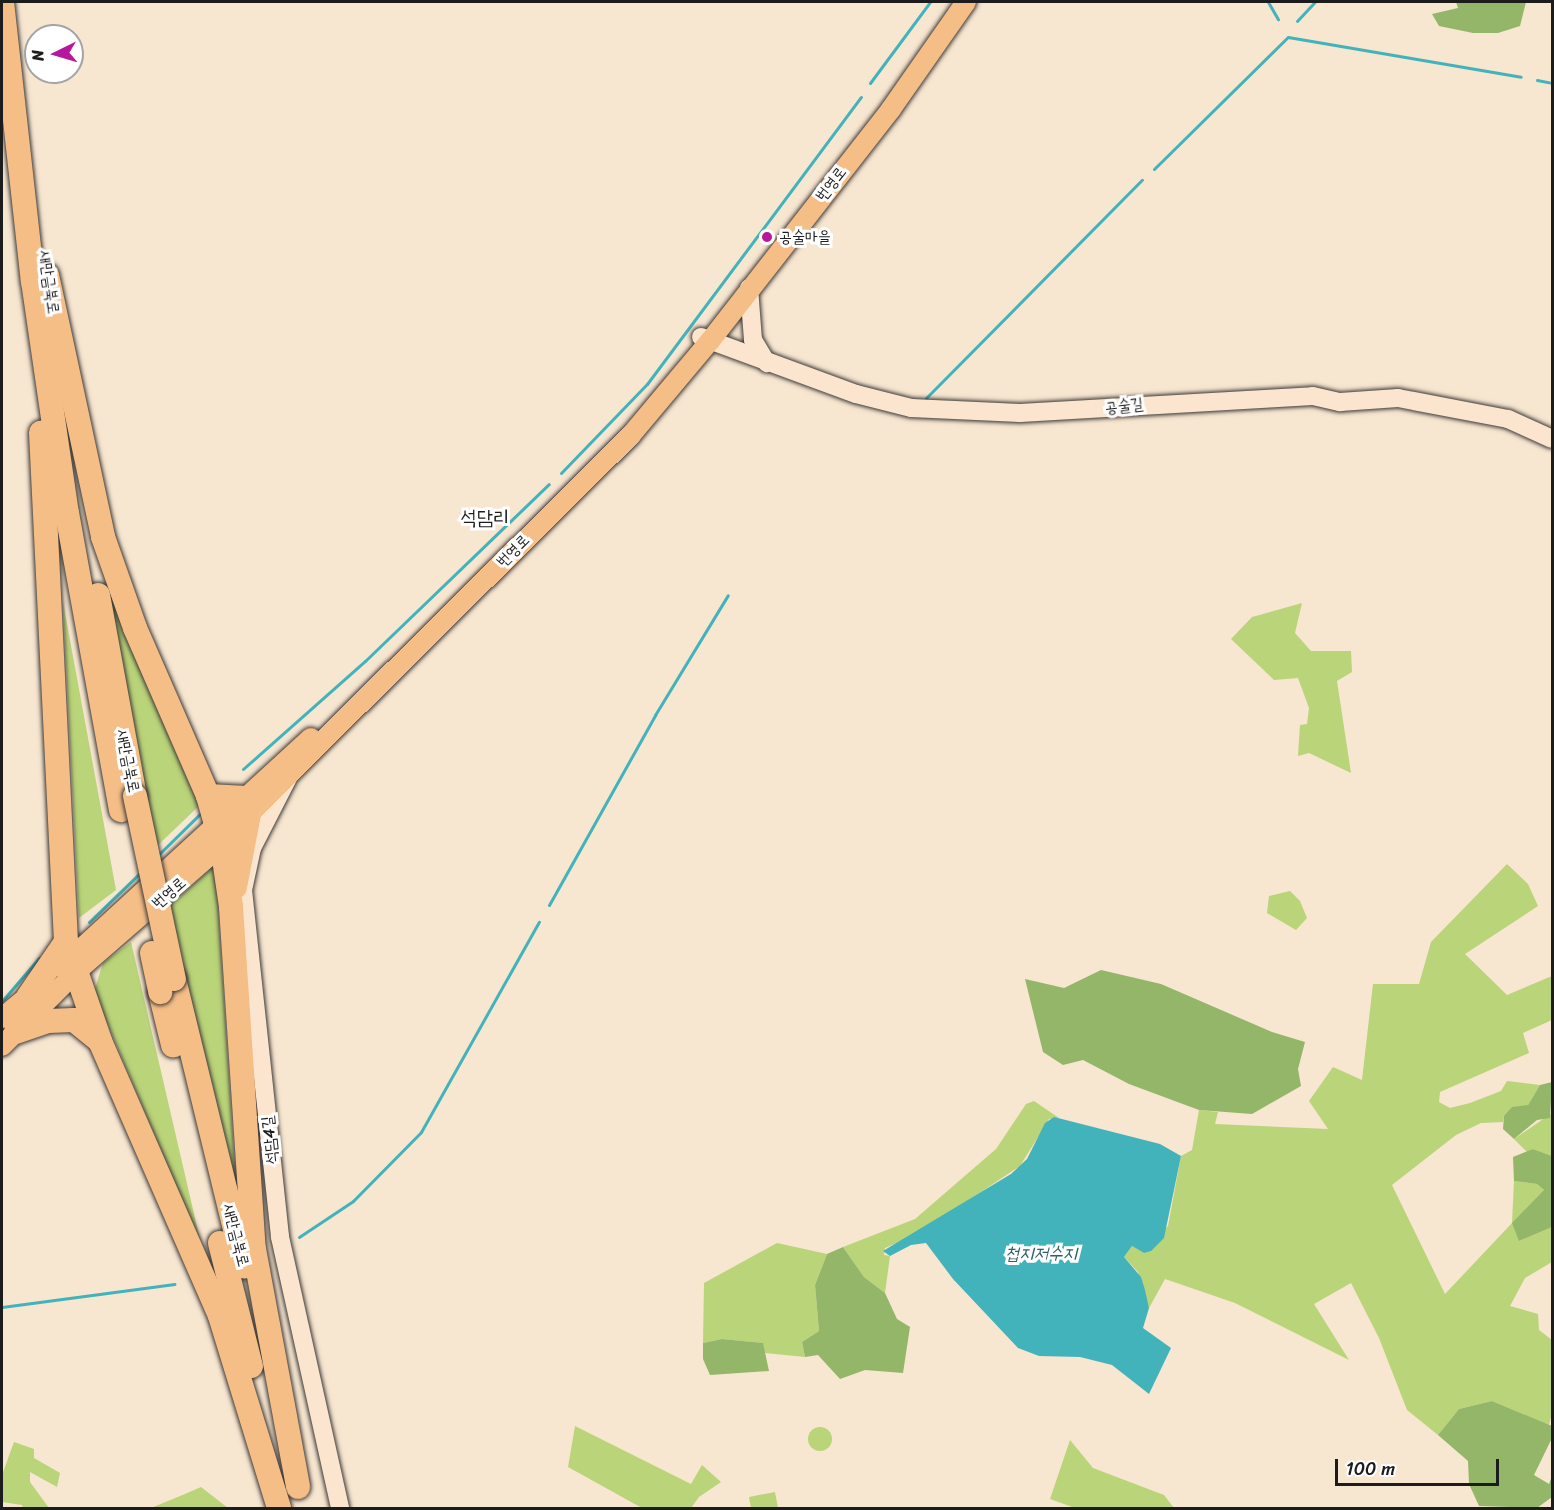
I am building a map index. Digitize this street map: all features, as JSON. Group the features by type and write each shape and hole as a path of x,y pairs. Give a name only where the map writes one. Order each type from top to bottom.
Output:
{"highway":[{"name":"새만금북로","path":"2,2 40,278 69,525 167,986 286,1509"},
{"name":"새만금북로","path":"18,2 40,278"},
{"path":"40,278 103,537 135,628 208,796 220,835 231,907 254,1249 301,1498"},
{"path":"40,278 72,957 100,1041 220,1316 279,1509"},
{"path":"208,796 246,806 231,907"},
{"path":"28,997 72,957"},
{"name":"새만금북로","path":"167,986 301,1498"},
{"path":"6,1032 48,1021 74,1020 100,1041"}],"main road":[{"name":"번영로","path":"246,806 289,776 631,435 882,100 950,2"},
{"name":"번영로","path":"6,1032 72,957 220,835 344,708 567,488 641,409 749,288 891,109 966,2"},
{"path":"6,1032 28,997"}],"street":[{"path":"749,288 753,340 767,363"},
{"name":"공술길","path":"705,339 856,394 911,408 1020,413 1313,396 1340,402 1398,398 1508,419 1552,439"},
{"name":"석담4길","path":"289,776 252,848 243,890 280,1237 340,1509"}],"green space":[{"path":"1456,2 1526,2 1520,26 1498,33 1473,33 1439,26 1432,14 1458,8"},
{"path":"104,567 203,802 155,848"},
{"path":"63,602 116,890 79,918"},
{"path":"1302,603 1295,633 1311,651 1351,651 1352,672 1337,681 1351,773 1309,753 1298,756 1300,725 1307,724 1309,708 1298,678 1274,680 1231,639 1252,617"},
{"path":"217,863 219,923 238,1216 170,906"},
{"path":"1507,864 1528,884 1538,906 1465,954 1507,995 1552,976 1552,1020 1523,1033 1529,1053 1440,1092 1439,1102 1450,1108 1470,1103 1501,1091 1507,1081 1540,1085 1528,1105 1504,1116 1503,1122 1481,1123 1456,1135 1392,1185 1445,1294 1512,1223 1514,1181 1537,1184 1544,1190 1519,1241 1552,1227 1552,1262 1525,1278 1510,1306 1538,1314 1539,1330 1552,1340 1552,1413 1549,1425 1492,1401 1459,1409 1438,1435 1407,1410 1379,1338 1351,1283 1314,1304 1349,1360 1235,1303 1165,1279 1149,1308 1138,1272 1124,1257 1132,1246 1144,1253 1168,1226 1181,1156 1192,1150 1199,1110 1218,1112 1215,1124 1328,1129 1309,1101 1333,1067 1362,1080 1373,984 1419,984 1431,942"},
{"path":"1290,891 1300,901 1307,918 1296,930 1267,913 1269,896"},
{"path":"131,942 201,1244 94,992 103,963"},
{"path":"1101,970 1161,984 1272,1032 1305,1042 1298,1069 1301,1086 1252,1114 1199,1110 1129,1084 1083,1060 1063,1065 1043,1052 1025,979 1064,988"},
{"path":"1552,1082 1550,1118 1537,1120 1514,1139 1503,1129 1504,1116 1512,1107 1528,1105 1540,1085"},
{"path":"1034,1101 1059,1118 1049,1119 1020,1166 918,1234 885,1248 884,1255 890,1256 885,1293 864,1277 843,1247 915,1219 996,1149 1026,1104"},
{"path":"1552,1113 1552,1156 1533,1149 1527,1152 1514,1139"},
{"path":"1533,1149 1552,1156 1552,1227 1519,1241 1512,1223 1544,1190 1537,1184 1514,1181 1513,1157"},
{"path":"777,1243 827,1254 815,1285 819,1331 802,1342 805,1357 765,1353 762,1343 722,1339 703,1343 704,1283"},
{"path":"843,1247 864,1277 885,1293 897,1319 910,1327 903,1373 865,1370 840,1379 818,1355 805,1357 802,1342 819,1331 815,1285 827,1254"},
{"path":"722,1339 763,1343 769,1371 710,1375 703,1359 703,1343"},
{"path":"1492,1401 1552,1426 1552,1438 1534,1475 1549,1484 1552,1476 1552,1497 1537,1508 1479,1506 1469,1484 1468,1461 1438,1435 1459,1409"},
{"path":"575,1426 691,1484 702,1465 721,1482 699,1497 691,1508 642,1508 568,1467"},
{"path":"820,1427 829,1430 832,1439 829,1448 820,1451 811,1448 808,1439 811,1430"},
{"path":"1070,1440 1093,1468 1164,1495 1174,1508 1075,1508 1050,1499"},
{"path":"14,1442 34,1449 34,1458 60,1473 57,1487 30,1472 30,1482 49,1508 23,1508 22,1505 2,1502 2,1475"},
{"path":"201,1487 228,1508 151,1508 185,1494"},
{"path":"775,1492 778,1508 751,1508 749,1497"}],"water":[{"name":"첩지저수지","path":"1054,1117 1160,1144 1181,1156 1164,1238 1151,1251 1144,1253 1132,1246 1124,1257 1141,1277 1145,1290 1149,1308 1143,1328 1171,1348 1149,1394 1112,1365 1080,1357 1039,1356 1018,1348 953,1279 926,1243 911,1245 890,1256 883,1251 1011,1174 1027,1159 1045,1123"}],"waterway":[{"path":"870,83 930,2"},
{"path":"1268,2 1278,19"},
{"path":"1297,21 1315,2"},
{"path":"1154,169 1288,37 1521,77"},
{"path":"1537,80 1552,83"},
{"path":"561,473 647,384 861,97"},
{"path":"926,398 1142,180"},
{"path":"243,769 365,661 549,484"},
{"path":"549,905 655,715 728,595"},
{"path":"157,856 202,812"},
{"path":"89,922 142,871"},
{"path":"299,1237 353,1201 421,1132 539,922"},
{"path":"2,1001 39,958"},
{"path":"2,1307 174,1284"}],"place":[{"name":"공술마을","path":"767,237"}],"district":[{"name":"석담리","path":"485,517"}]}
